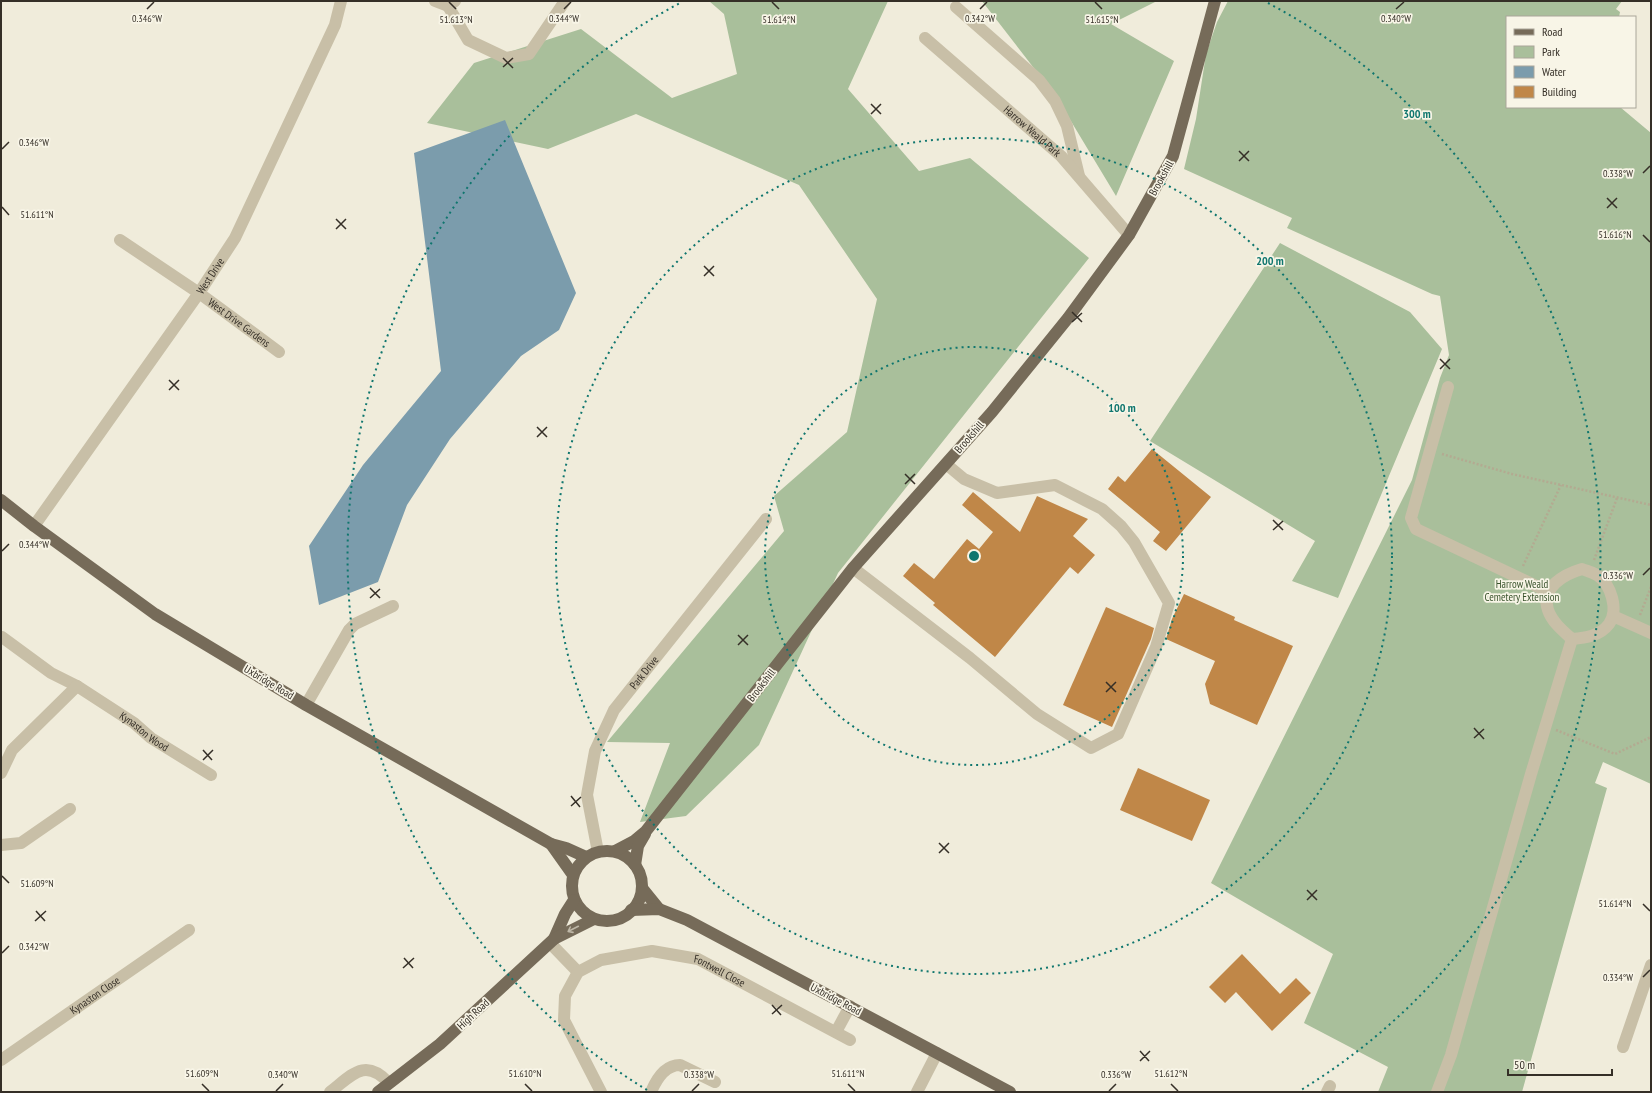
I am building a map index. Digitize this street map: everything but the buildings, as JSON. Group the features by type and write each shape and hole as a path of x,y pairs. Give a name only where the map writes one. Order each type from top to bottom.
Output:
{"main road":[{"name":"Brookshill","path":"635,865 638,846 646,831 854,568 992,412 1068,318 1129,235 1173,156 1215,1"},
{"name":"Uxbridge Road","path":"1,500 34,526 155,614 306,704 550,844 566,848 586,857"},
{"name":"Brookshill","path":"615,851 634,841 646,831"},
{"name":"Uxbridge Road","path":"550,844 573,875"},
{"path":"615,851 626,856 635,865 640,876 642,888 638,903 629,914 618,920 606,922 594,919 584,912 574,900 571,888 573,875 578,865 586,857 598,852 615,851"},
{"name":"Uxbridge Road","path":"642,888 659,909"},
{"name":"High Road","path":"552,941 565,914 574,900"},
{"name":"Uxbridge Road","path":"631,910 659,909 687,920 714,933 1010,1092"},
{"name":"High Road","path":"378,1092 440,1044 552,941 594,919"}],"street":[{"name":"West Drive","path":"34,526 199,293 235,238 335,25 341,1"},
{"path":"435,1 451,4 468,40 506,58 529,54 565,1"},
{"path":"956,7 1039,80 1055,101 1067,126 1079,177"},
{"name":"Harrow Weald Park","path":"925,38 1061,156 1129,235"},
{"name":"West Drive Gardens","path":"120,240 199,293 279,352"},
{"path":"1448,387 1411,518 1416,529 1549,592"},
{"path":"854,568 970,658 1037,714 1091,748 1118,734 1156,648 1169,602 1134,542 1121,526 1102,509 1055,485 997,493 964,479 946,464"},
{"name":"Park Drive","path":"598,852 587,795 595,751 614,710 766,519"},
{"path":"1582,569 1598,575 1604,582 1614,606 1613,616 1608,625 1598,633 1586,638 1572,639 1561,630 1547,609 1547,598 1549,592 1551,587 1561,577 1582,569"},
{"path":"306,704 348,630 355,624 393,606"},
{"path":"1613,616 1651,632"},
{"name":"Kynaston Wood","path":"2,636 51,673 78,686 134,722 151,738 211,775"},
{"path":"1437,1092 1451,1055 1545,726 1572,639"},
{"path":"1,773 12,750 78,686"},
{"path":"1,844 21,843 70,809"},
{"name":"Kynaston Close","path":"1,1060 189,930"},
{"path":"552,941 578,972 565,996 564,1020 601,1092"},
{"name":"Fontwell Close","path":"578,972 601,960 652,952 698,959 850,1040"},
{"path":"1623,1047 1651,965"},
{"path":"836,1032 850,1006"},
{"path":"917,1092 937,1053"},
{"path":"650,1092 664,1072 669,1067 676,1065 680,1065 715,1082"},
{"path":"330,1092 351,1076 364,1070 376,1071 389,1084"}],"path":[{"path":"1430,451 1512,474 1651,505"},
{"path":"1518,577 1560,485"},
{"path":"1590,572 1617,498"},
{"path":"1636,626 1651,587"},
{"path":"1545,726 1615,754 1651,737"}],"green space":[{"path":"709,1 888,1 848,89 919,171 970,158 1089,258 838,573 759,745 686,816 640,822 670,743 607,742 784,531 774,496 847,432 877,299 799,185 636,114 548,149 427,123 474,63 581,29 672,98 737,74 724,14"},
{"path":"982,1 1157,1 1111,24 1174,61 1116,196 1057,98"},
{"name":"Harrow Weald Cemetery Extension","path":"1228,1 1622,1 1616,9 1620,12 1619,16 1506,16 1506,108 1621,108 1651,133 1651,784 1603,762 1595,783 1607,788 1522,1092 1378,1092 1388,1067 1304,1023 1333,954 1211,883 1412,480 1440,378 1449,355 1440,296 1432,294 1287,228 1292,218 1184,169 1196,119 1206,54 1217,22"},
{"path":"1280,243 1410,312 1442,349 1338,598 1292,581 1315,541 1150,441"}],"water":[{"path":"505,120 576,293 559,330 521,356 450,439 407,505 378,582 319,605 309,546 363,465 441,371 414,153"}]}
